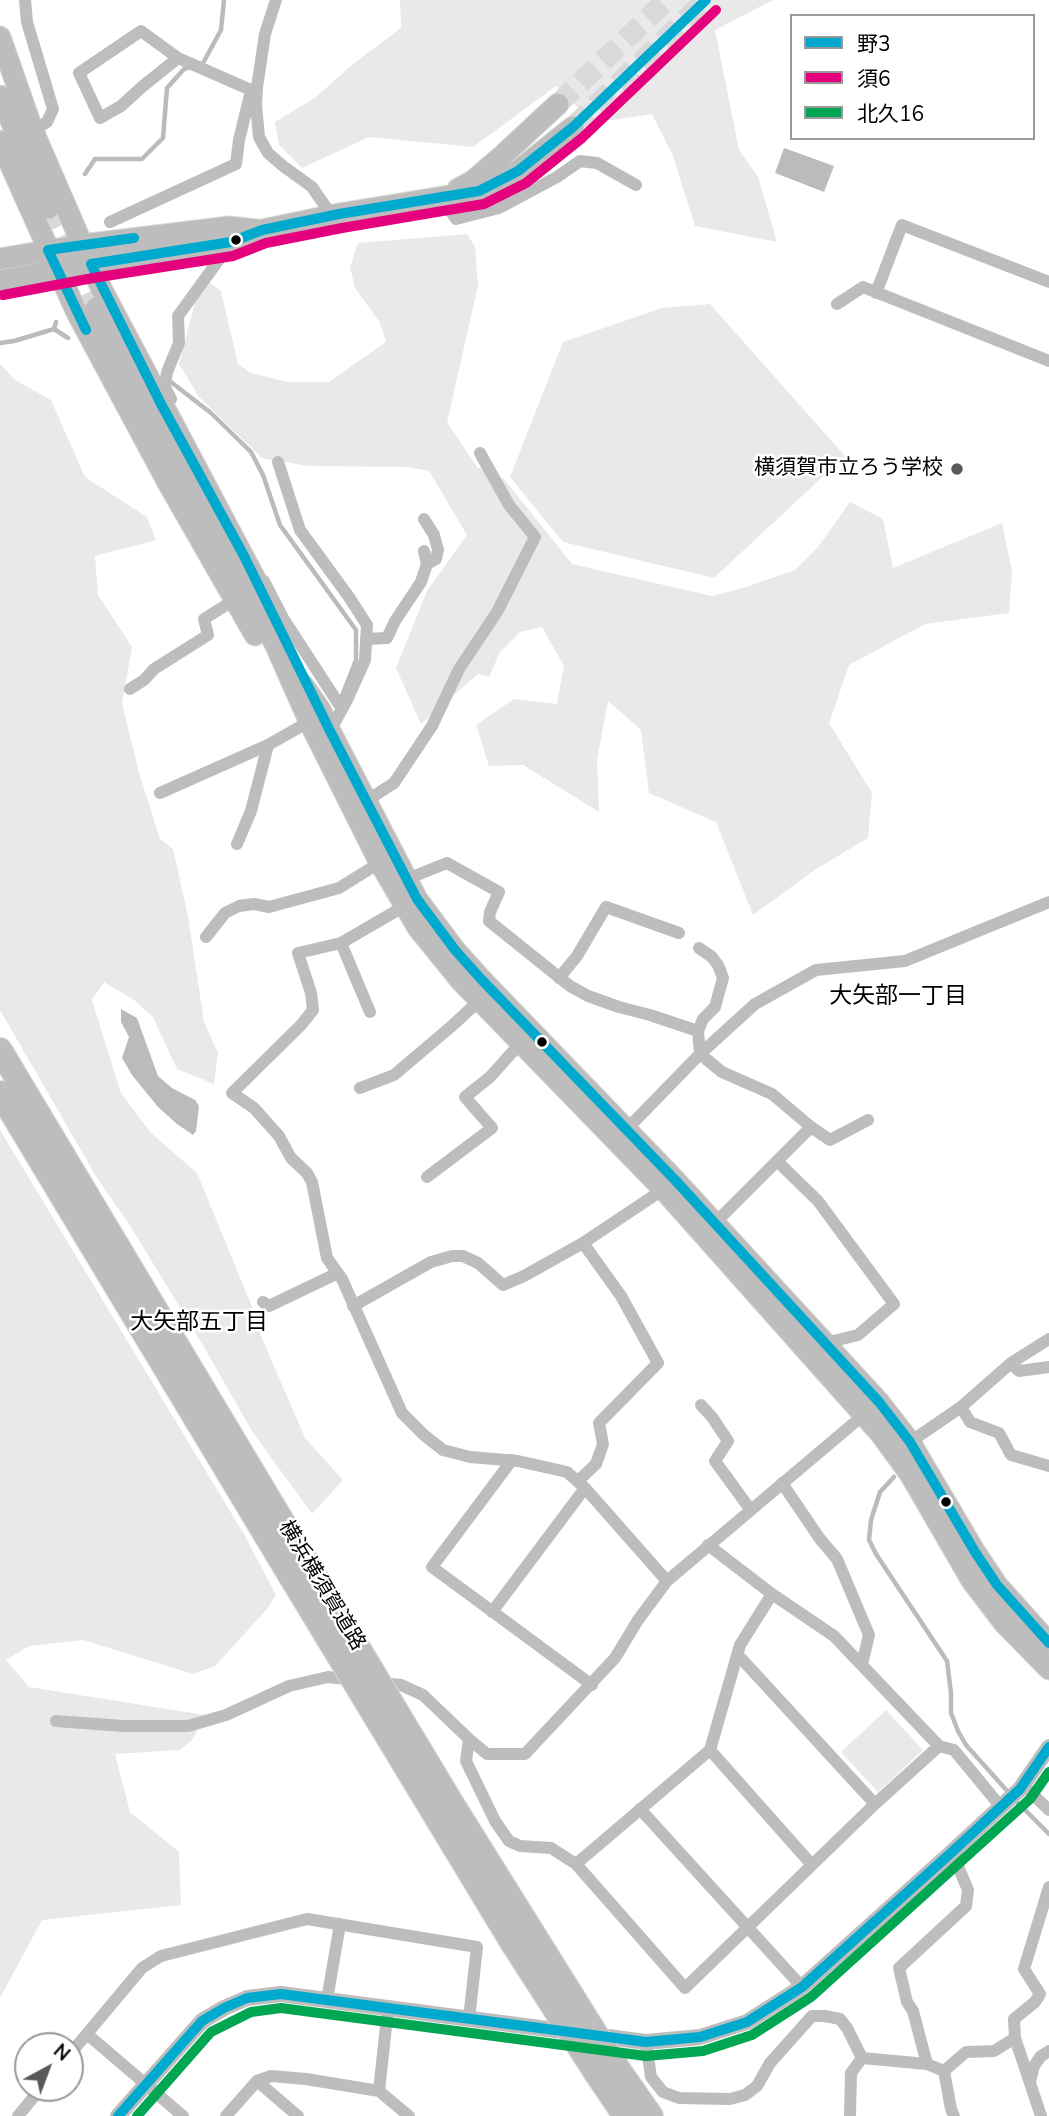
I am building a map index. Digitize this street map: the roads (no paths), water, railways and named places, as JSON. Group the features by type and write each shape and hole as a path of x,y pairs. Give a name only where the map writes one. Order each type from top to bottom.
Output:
{"highway":[{"name":"横浜横須賀道路","path":"0,1050 300,1571"},
{"name":"横浜横須賀道路","path":"0,1093 300,1571 457,1813 605,2068 625,2116"},
{"name":"横浜横須賀道路","path":"605,2068 651,2116"}],"main road":[{"path":"0,37 33,131 86,254 161,404 244,556 326,719 366,801 387,859 407,879 411,903"},
{"path":"0,96 49,208"},
{"path":"441,198 473,181 558,104"},
{"path":"0,259 48,250 86,254 231,243 262,230 479,191 517,171 573,127"},
{"path":"2,148 77,313 234,600 326,719"},
{"path":"0,281 57,271 86,254 229,227 262,230"},
{"path":"96,308 163,440 276,646 326,719 387,859 411,903 455,950 485,995 670,1185 872,1408 910,1442 997,1586 1049,1643"},
{"path":"526,1037 627,1129 670,1185 715,1223 825,1343 872,1408 894,1451 972,1581 1004,1623 1049,1669"}],"street":[{"path":"26,0 27,22 53,109 47,122 33,131"},
{"path":"110,222 236,164 239,140 276,0"},
{"path":"178,58 121,106 100,118 79,73 141,31 178,58 254,89"},
{"path":"254,89 259,137 268,153 312,187 332,216"},
{"path":"441,198 456,219 499,208 557,177 580,161 597,163 636,185"},
{"path":"876,293 902,225 1049,282"},
{"path":"231,243 178,316 179,343 167,372 165,387 283,618 326,719"},
{"path":"837,304 863,288 1049,361"},
{"path":"366,801 394,783 432,726 459,670 497,612 535,537 509,505 480,453"},
{"path":"160,793 326,719 365,660 367,625 300,530 278,461"},
{"path":"366,639 387,638 421,582 426,558 436,559 438,550 425,519"},
{"path":"130,689 154,669 208,635 204,619 234,600"},
{"path":"237,845 251,811 268,745"},
{"path":"206,937 225,913 239,906 269,906 339,888 387,859"},
{"path":"407,879 447,863 499,892 489,920 559,978 588,996 698,1031"},
{"path":"627,1129 700,1054 755,1004 816,970 905,961 1049,902"},
{"path":"411,903 341,943 298,953 311,993 313,1010 232,1093 254,1108 279,1136 291,1158 307,1173 312,1182 327,1258 338,1273 402,1413 443,1450 470,1457 512,1460 567,1472 667,1581"},
{"path":"559,978 577,956 606,906 679,933"},
{"path":"341,943 370,1012"},
{"path":"699,948 712,957 723,978 715,1007 703,1019 698,1031 700,1054 722,1072 772,1094 830,1140 868,1120"},
{"path":"360,1088 394,1076 485,995"},
{"path":"427,1177 492,1128 465,1097 490,1077 526,1037"},
{"path":"715,1223 811,1127"},
{"path":"777,1161 818,1201 894,1304 858,1335 825,1343"},
{"path":"353,1306 431,1262 452,1256 463,1256 478,1263 503,1285 583,1243 670,1185"},
{"path":"492,1612 596,1464 603,1444 599,1423 657,1363 621,1296 583,1243"},
{"path":"263,1303 269,1306 338,1273"},
{"path":"910,1442 961,1407 1011,1363 1049,1339"},
{"path":"1011,1363 1019,1371 1049,1367"},
{"path":"701,1405 729,1441 715,1461 750,1509"},
{"path":"961,1407 971,1422 999,1433 1011,1455 1049,1466"},
{"path":"56,1721 123,1726 188,1726 226,1715 289,1686 328,1677 401,1685 423,1695 487,1754 524,1754 615,1658 638,1620 667,1581 872,1408"},
{"path":"512,1460 432,1567 592,1685"},
{"path":"782,1483 837,1559 869,1635 862,1664"},
{"path":"708,1545 772,1594 834,1636 939,1746 954,1750 1004,1804"},
{"path":"576,1864 710,1750 740,1645 772,1594"},
{"path":"738,1655 875,1804"},
{"path":"469,1739 466,1761 495,1821 509,1841 520,1846 551,1848 576,1864 685,1988 875,1804 939,1746"},
{"path":"118,2116 202,2021 247,1998 281,1994 646,2042 700,2037 747,2022 802,1987 952,1852 1022,1787 1049,1747"},
{"path":"710,1750 812,1865"},
{"path":"1022,1787 1049,1810"},
{"path":"640,1809 802,1987"},
{"path":"927,2064 914,2011 906,2002 899,1968 966,1906 968,1890 952,1852"},
{"path":"1041,2116 1016,2038 1014,2019 1035,2002 1040,1994 1024,1969 1049,1886"},
{"path":"84,2038 142,1968 161,1956 307,1919 477,1947 470,2019"},
{"path":"327,2000 340,1924"},
{"path":"379,2091 388,2008"},
{"path":"646,2042 652,2077 663,2092 679,2098 730,2099 744,2095 757,2086 769,2063 812,2016 840,2019 862,2058"},
{"path":"87,2034 183,2116"},
{"path":"944,2071 966,2052 994,2051 1016,2038"},
{"path":"1030,2083 1034,2066 1041,2056 1049,2051"},
{"path":"862,2058 927,2064 944,2071"},
{"path":"850,2116 852,2073 862,2058"},
{"path":"944,2071 954,2116"},
{"path":"226,2116 257,2081 271,2076 379,2091 409,2116"},
{"path":"257,2081 298,2116"},
{"path":"18,2116 30,2102"}],"waterway":[{"path":"198,65 203,63 221,30 224,0"},
{"path":"85,174 95,159 142,159 163,138 167,88 184,69 190,67"},
{"path":"54,329 56,322"},
{"path":"54,329 68,338"},
{"path":"0,343 54,329"},
{"path":"167,379 211,413 251,452 263,475 280,525 356,630 356,660 342,696"},
{"path":"894,1477 880,1492 871,1520 869,1540 947,1661 951,1713 958,1731 966,1745 1009,1793"},
{"path":"1015,1800 1049,1834"}],"tunnel":[{"path":"558,104 667,0"},
{"path":"573,127 706,0"},
{"path":"49,208 96,308"}],"place":[{"name":"横須賀市立ろう学校","path":"957,469"}],"district":[{"name":"大矢部一丁目","path":"898,997"},
{"name":"大矢部五丁目","path":"199,1323"}]}
